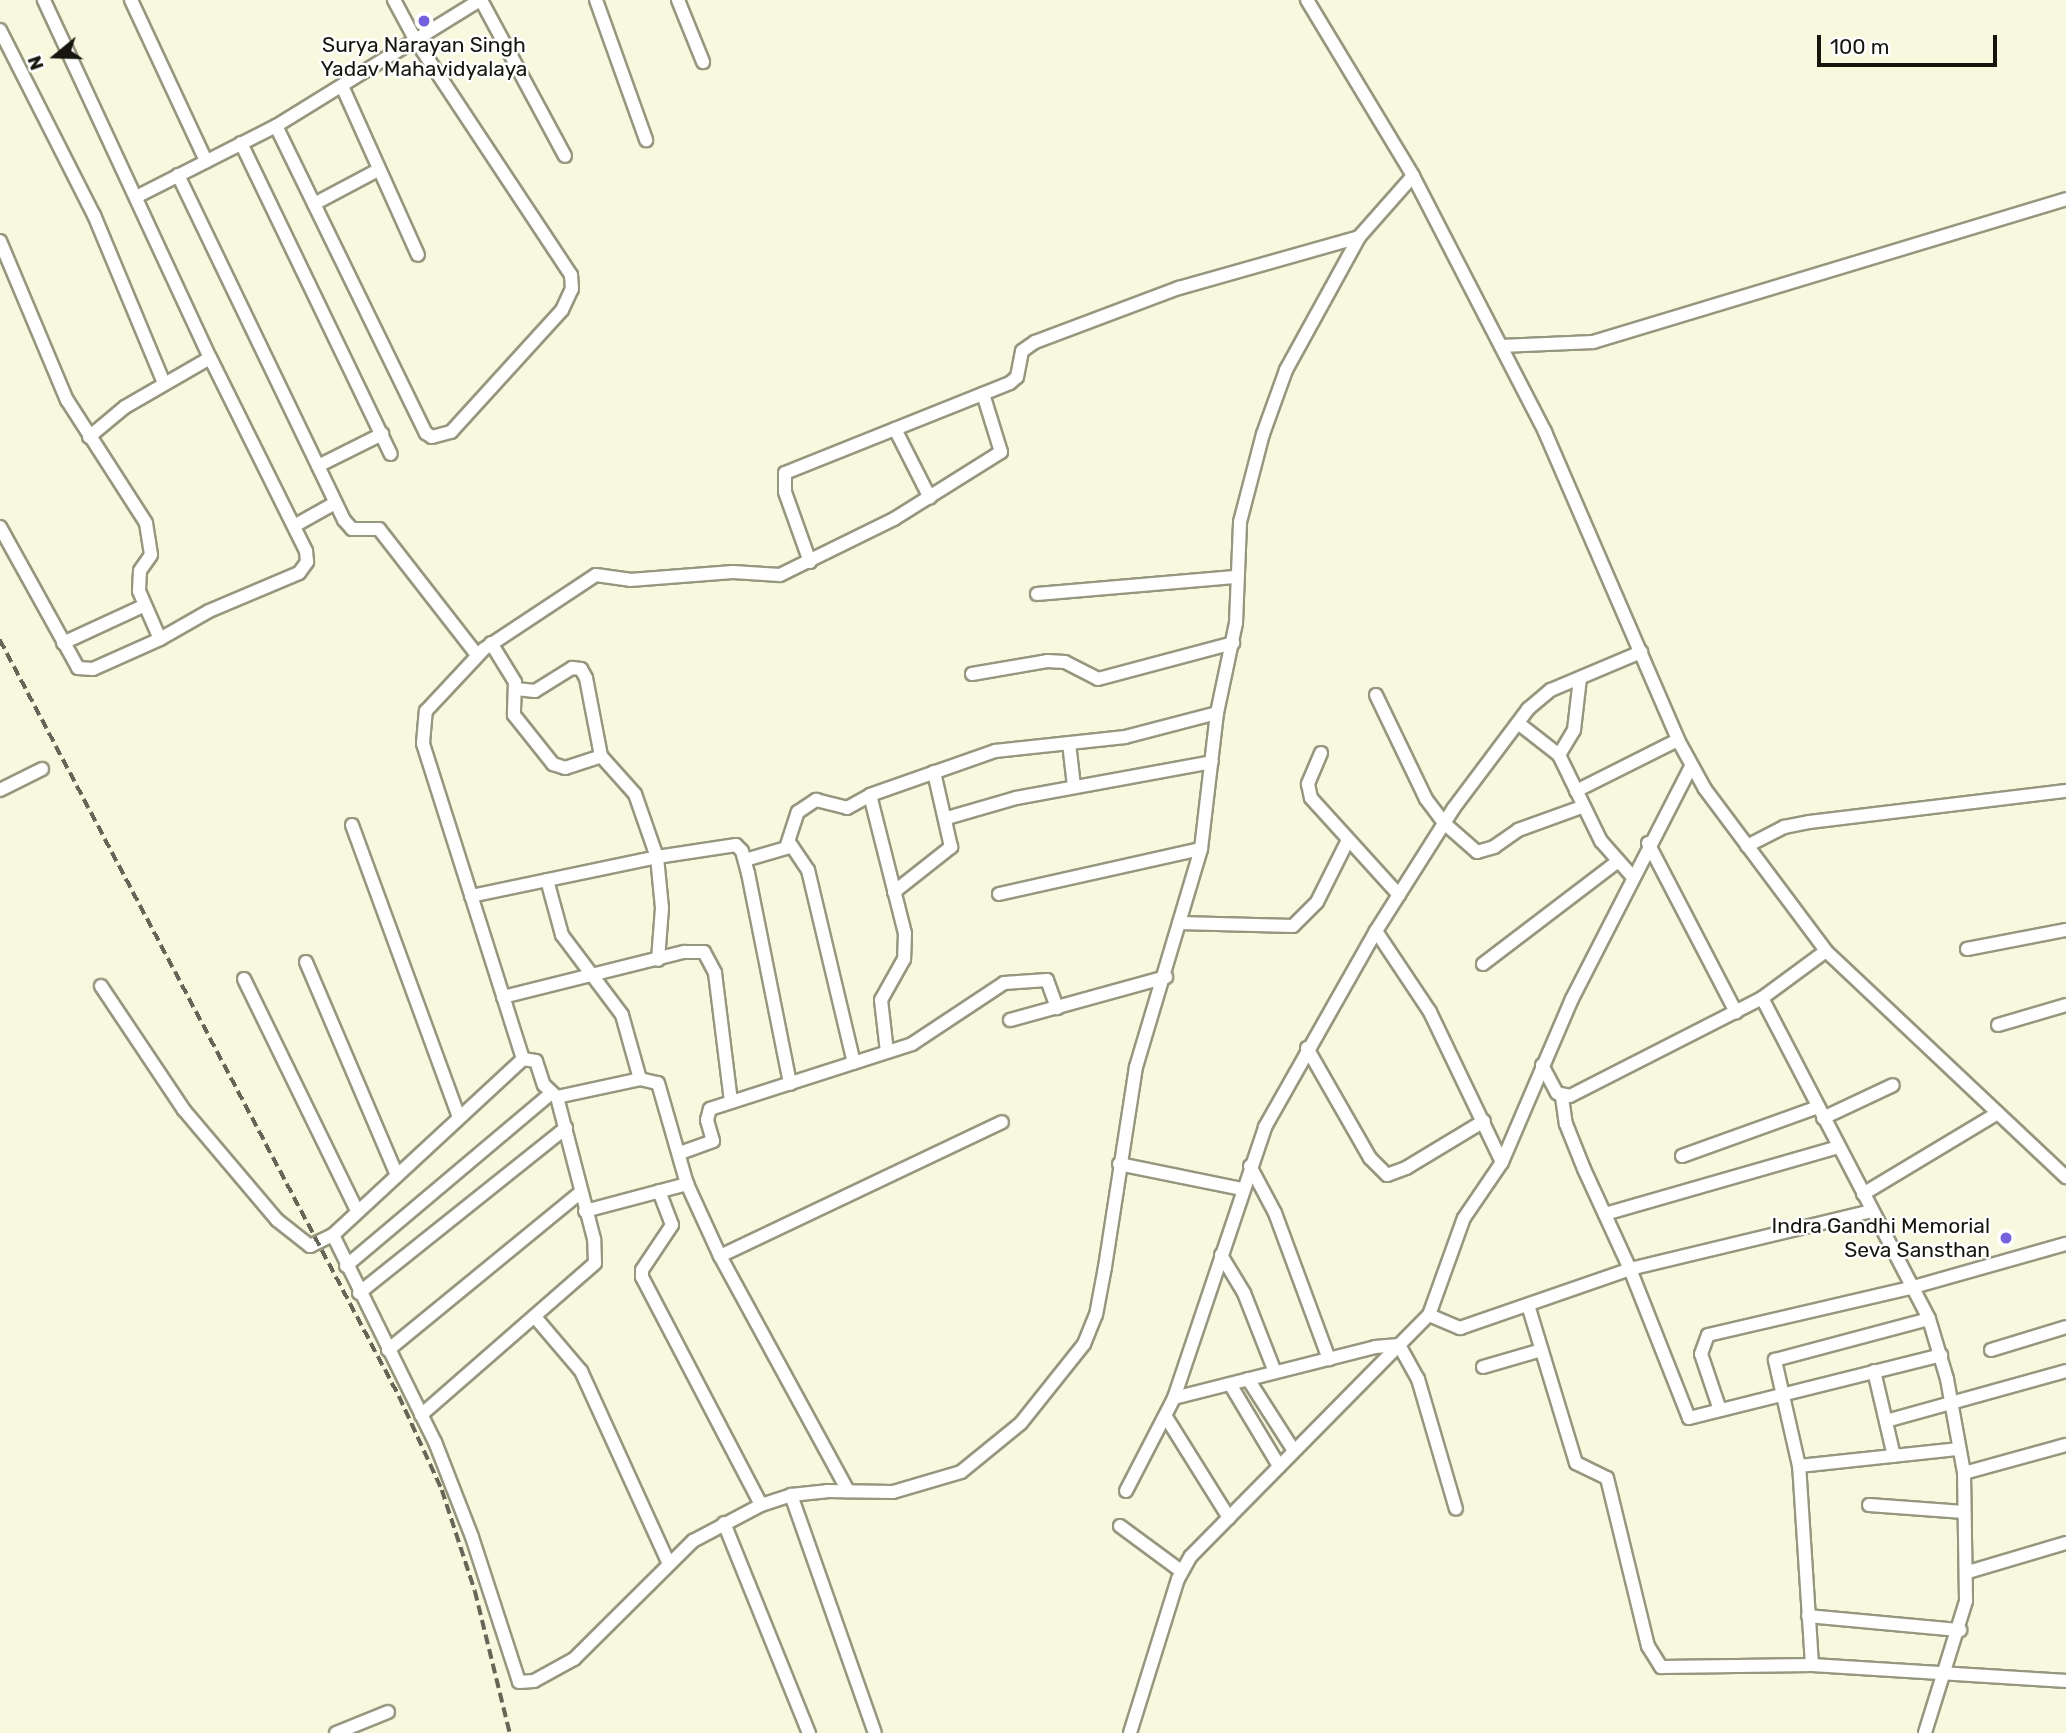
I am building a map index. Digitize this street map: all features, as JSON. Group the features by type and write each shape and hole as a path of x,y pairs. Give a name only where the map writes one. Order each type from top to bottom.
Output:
{"street":[{"path":"0,527 72,662 85,671 160,639 209,611 299,573 307,562 306,551 210,358 138,196 44,0"},
{"path":"131,0 206,161"},
{"path":"276,126 426,433 432,437 451,432 562,310 572,289 571,275 416,41 394,0"},
{"path":"138,196 276,126 481,0 565,156"},
{"path":"596,0 634,94 646,140"},
{"path":"678,0 703,62"},
{"path":"1307,0 1413,176 1579,501 1691,766 1826,951 2066,1177"},
{"path":"0,30 93,215 164,383"},
{"path":"342,86 418,255"},
{"path":"241,143 391,454"},
{"path":"314,204 378,170"},
{"path":"178,176 335,503 352,529 379,529 477,655"},
{"path":"333,1235 359,1293 421,1415 472,1538 519,1682 534,1681 574,1659 668,1562 724,1524 761,1505 791,1495 848,1491 893,1492 961,1472 1021,1423 1062,1376 1084,1344 1096,1315 1136,1067 1166,977 1201,849 1217,713 1233,643 1240,522 1279,387 1359,237 1413,176"},
{"path":"1501,346 1593,342 2066,199"},
{"path":"810,562 785,492 785,473 983,394 1017,377 1021,351 1035,342 1179,288 1359,237"},
{"path":"0,241 67,400 146,523 151,555 138,579 143,606 160,639"},
{"path":"89,437 164,383 210,358"},
{"path":"523,1059 423,743 423,724 439,694 491,643 596,575 630,580 733,572 770,577 810,562 930,498 1001,452 983,394"},
{"path":"895,429 930,498"},
{"path":"318,466 383,434"},
{"path":"294,526 335,503"},
{"path":"1037,594 1237,577"},
{"path":"62,643 143,606"},
{"path":"491,643 516,689 514,715 553,764 565,768 601,756"},
{"path":"972,674 1047,661 1065,662 1098,679 1233,643"},
{"path":"1126,1491 1174,1398 1265,1127 1307,1048 1376,931 1444,823 1518,723 1551,690 1642,652"},
{"path":"516,689 535,691 572,668 581,669 601,756 635,794 657,857 662,908 658,960"},
{"path":"1559,755 1574,730 1580,678"},
{"path":"1376,695 1413,776 1444,823 1477,852 1485,852 1518,830 1581,807"},
{"path":"745,860 780,852 789,842 798,812 806,804 828,799 847,808 870,795 995,751 1125,737 1217,713"},
{"path":"1518,723 1559,755 1581,807 1618,861 1632,876"},
{"path":"1576,792 1678,740"},
{"path":"1069,743 1074,786"},
{"path":"1321,753 1308,792 1399,895"},
{"path":"947,818 1074,786 1212,762"},
{"path":"1130,1733 1181,1571 1279,1466 1429,1315 1464,1218 1502,1162 1542,1065 1632,876 1691,766"},
{"path":"0,790 42,769"},
{"path":"894,892 951,847 947,818 934,772"},
{"path":"1747,846 1784,827 1809,822 2066,792"},
{"path":"870,795 905,946 904,959 881,1000 887,1052"},
{"path":"352,825 459,1117"},
{"path":"1179,923 1293,926 1317,902 1348,840"},
{"path":"789,842 808,870 854,1063"},
{"path":"1648,843 1736,1012"},
{"path":"471,895 657,857 728,844 736,845 745,860 790,1084"},
{"path":"999,894 1201,849"},
{"path":"1483,964 1618,861"},
{"path":"547,880 562,935 596,975 622,1015 640,1079"},
{"path":"1968,949 2066,930"},
{"path":"1376,931 1430,1012 1502,1162"},
{"path":"503,997 695,951 704,953 710,960 731,1102"},
{"path":"1562,1097 1762,999 1826,951"},
{"path":"306,962 397,1175"},
{"path":"1010,1020 1166,977"},
{"path":"244,979 358,1211"},
{"path":"680,1153 713,1141 707,1113 731,1102 924,1038 995,987 1012,981 1047,980 1057,1008"},
{"path":"101,986 184,1110 277,1220 310,1246 333,1235 523,1059"},
{"path":"1762,999 1910,1288 1929,1319 1941,1355 1964,1473 1968,1572 1960,1630 1925,1733"},
{"path":"1998,1025 2066,1005"},
{"path":"1307,1048 1374,1164 1387,1175 1406,1168 1484,1121"},
{"path":"421,1415 595,1263 594,1239 580,1193 566,1128 554,1096 536,1061 523,1059"},
{"path":"1542,1065 1562,1097 1566,1124 1630,1269 1685,1414 1695,1418 1941,1355"},
{"path":"346,1266 554,1096 640,1079 658,1083 687,1184 720,1256 848,1491"},
{"path":"1682,1156 1821,1112 1893,1084"},
{"path":"1863,1194 1998,1113"},
{"path":"720,1256 1002,1122"},
{"path":"359,1293 566,1128"},
{"path":"1605,1214 1838,1147"},
{"path":"1119,1164 1242,1189"},
{"path":"1250,1166 1275,1213 1329,1359"},
{"path":"585,1211 687,1184"},
{"path":"659,1191 672,1225 642,1270 642,1277 761,1505"},
{"path":"388,1350 580,1193"},
{"path":"1429,1315 1460,1328 1630,1269 1871,1211"},
{"path":"1720,1410 1701,1354 1708,1335 1910,1288 2066,1244"},
{"path":"1221,1255 1244,1293 1275,1372"},
{"path":"1528,1305 1576,1463 1607,1478 1654,1661 1674,1669 1812,1665 1947,1671 2066,1681"},
{"path":"535,1317 581,1371 668,1562"},
{"path":"1812,1665 1799,1466 1774,1368 1779,1358 1929,1319"},
{"path":"1991,1350 2066,1327"},
{"path":"1174,1398 1329,1359 1399,1345"},
{"path":"1399,1345 1418,1378 1456,1509"},
{"path":"1483,1367 1542,1350"},
{"path":"1874,1371 1894,1456"},
{"path":"1886,1421 2066,1371"},
{"path":"1248,1379 1294,1451"},
{"path":"1230,1384 1279,1466"},
{"path":"1166,1417 1229,1518"},
{"path":"1964,1473 2066,1445"},
{"path":"1799,1466 1959,1449"},
{"path":"791,1495 875,1733"},
{"path":"1868,1505 1964,1512"},
{"path":"724,1524 808,1733"},
{"path":"1120,1526 1181,1571"},
{"path":"1968,1572 2066,1543"},
{"path":"1808,1616 1960,1630"},
{"path":"336,1733 388,1712"}],"railway":[{"path":"0,640 399,1396 442,1490 475,1591 510,1733"}],"place":[{"name":"Surya Narayan Singh Yadav Mahavidyalaya","path":"424,21"},
{"name":"Indra Gandhi Memorial Seva Sansthan","path":"2006,1238"}]}
